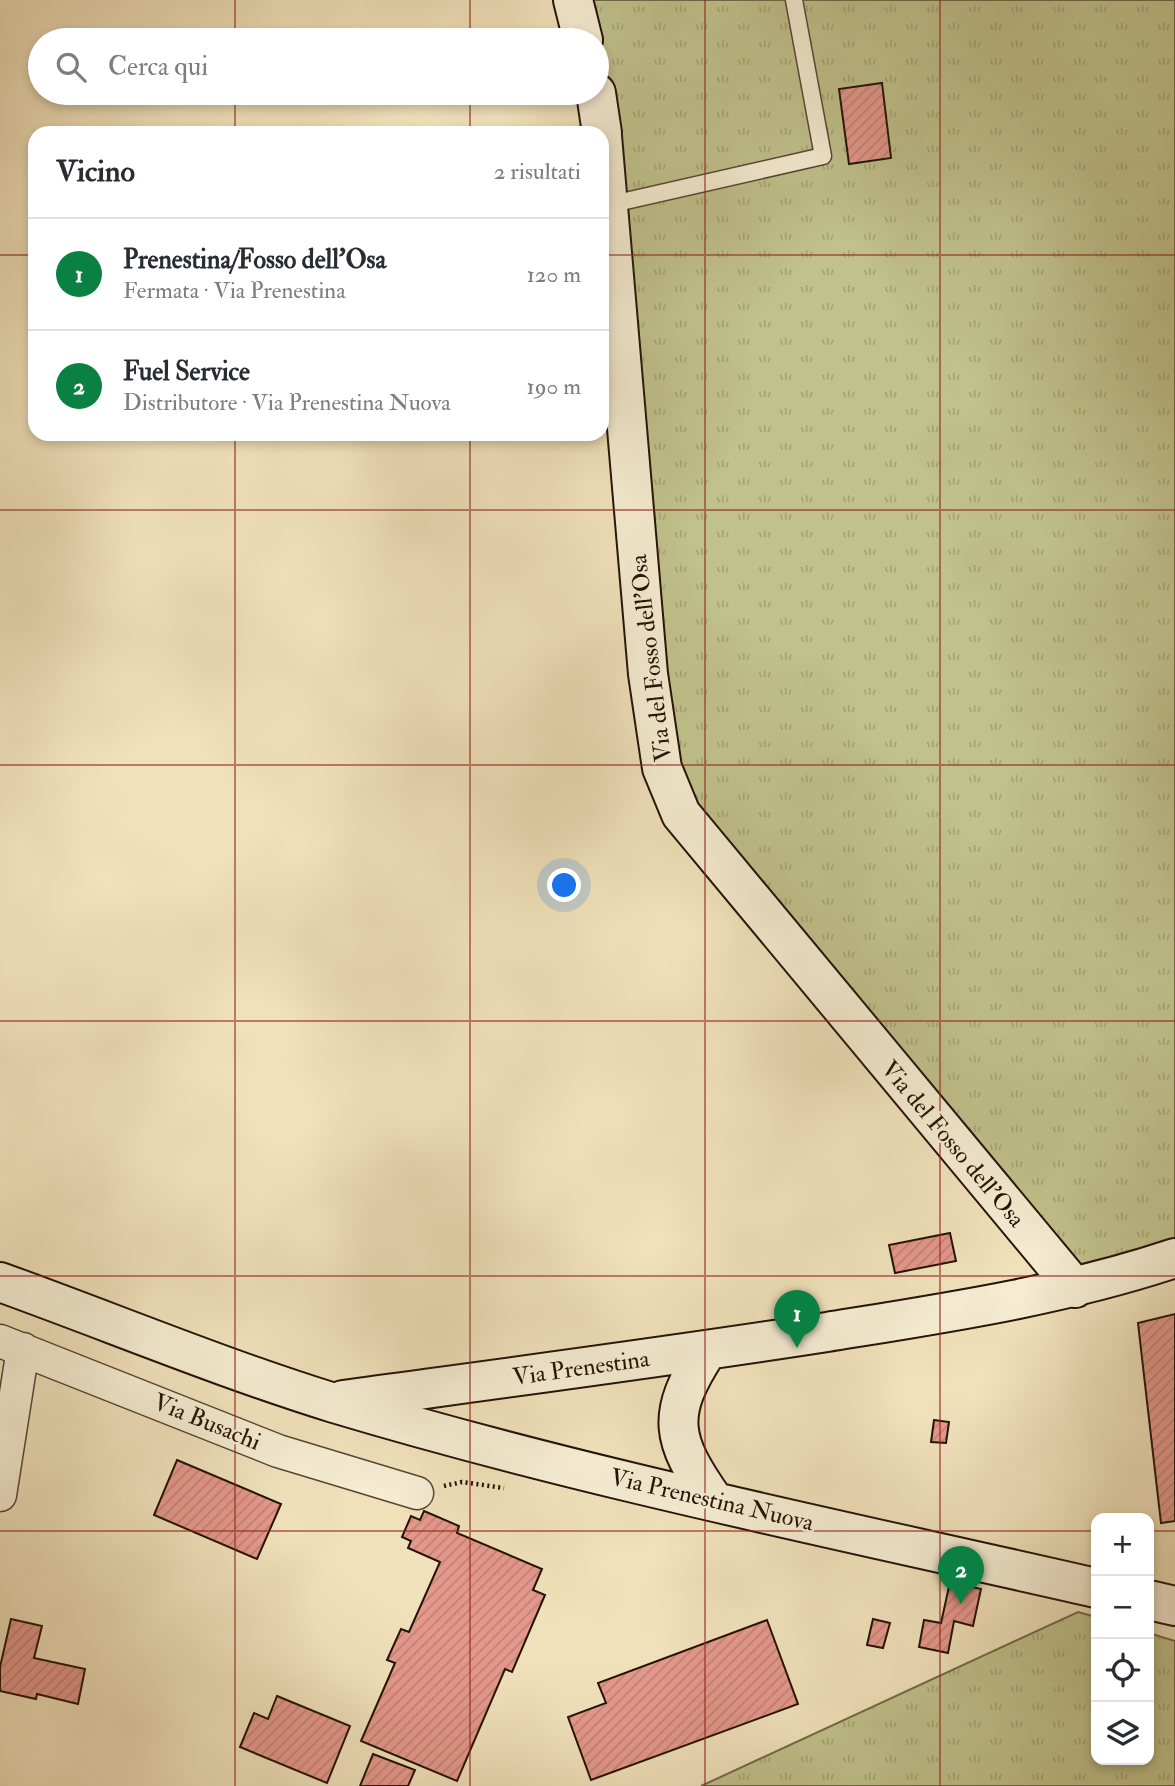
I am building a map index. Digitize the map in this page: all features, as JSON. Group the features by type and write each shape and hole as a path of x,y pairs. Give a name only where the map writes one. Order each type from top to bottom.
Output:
{"main road":[{"path":"573,0 580,28"},
{"name":"Via del Fosso dell'Osa","path":"598,105 601,126"},
{"name":"Via del Fosso dell'Osa","path":"609,217 648,674 662,768 681,814 1075,1288"},
{"name":"Via Prenestina","path":"0,1282 331,1402 708,1351 994,1305 1075,1288 1175,1258"},
{"path":"708,1351 682,1399 678,1430 686,1458 714,1501"},
{"name":"Via Prenestina Nuova","path":"331,1402 490,1446 714,1501 1091,1587"},
{"path":"1154,1601 1175,1606"}],"street":[{"name":"Via Busachi","path":"11,1345 278,1451 417,1493"},
{"path":"0,1495 11,1345"}],"lane":[{"path":"609,205 823,156 794,0"}],"green space":[{"path":"573,0 1175,0 1175,1258 1075,1288 681,814 609,203 609,126 600,126 597,105 609,105 609,28 590,28"},
{"path":"1078,1612 1091,1616 1091,1765 1154,1765 1154,1635 1175,1641 1175,1786 701,1786"}],"building":[{"path":"882,83 891,158 849,164 839,89"},
{"path":"950,1233 956,1261 895,1273 889,1245"},
{"path":"1175,1314 1175,1521 1161,1523 1138,1323"},
{"path":"934,1420 949,1422 946,1443 931,1442"},
{"path":"177,1460 281,1504 257,1559 154,1515"},
{"path":"424,1511 459,1526 457,1533 542,1569 533,1590 545,1595 512,1672 505,1669 457,1781 361,1741 395,1663 387,1660 401,1629 409,1632 440,1562 408,1548 411,1541 402,1537 411,1516 420,1520"},
{"path":"950,1582 981,1589 973,1626 954,1621 948,1653 919,1647 924,1620 941,1623"},
{"path":"11,1619 42,1626 34,1658 85,1669 78,1704 37,1694 36,1699 0,1691 0,1667"},
{"path":"873,1619 890,1623 883,1648 867,1645"},
{"path":"767,1620 798,1704 591,1780 568,1717 606,1703 598,1683"},
{"path":"277,1696 350,1726 327,1783 240,1747 254,1713 268,1719"},
{"path":"373,1754 415,1770 408,1786 360,1786"}],"place":[{"name":"Prenestina/Fosso dell'Osa","path":"797,1348"},
{"name":"Fuel Service","path":"961,1604"}]}
